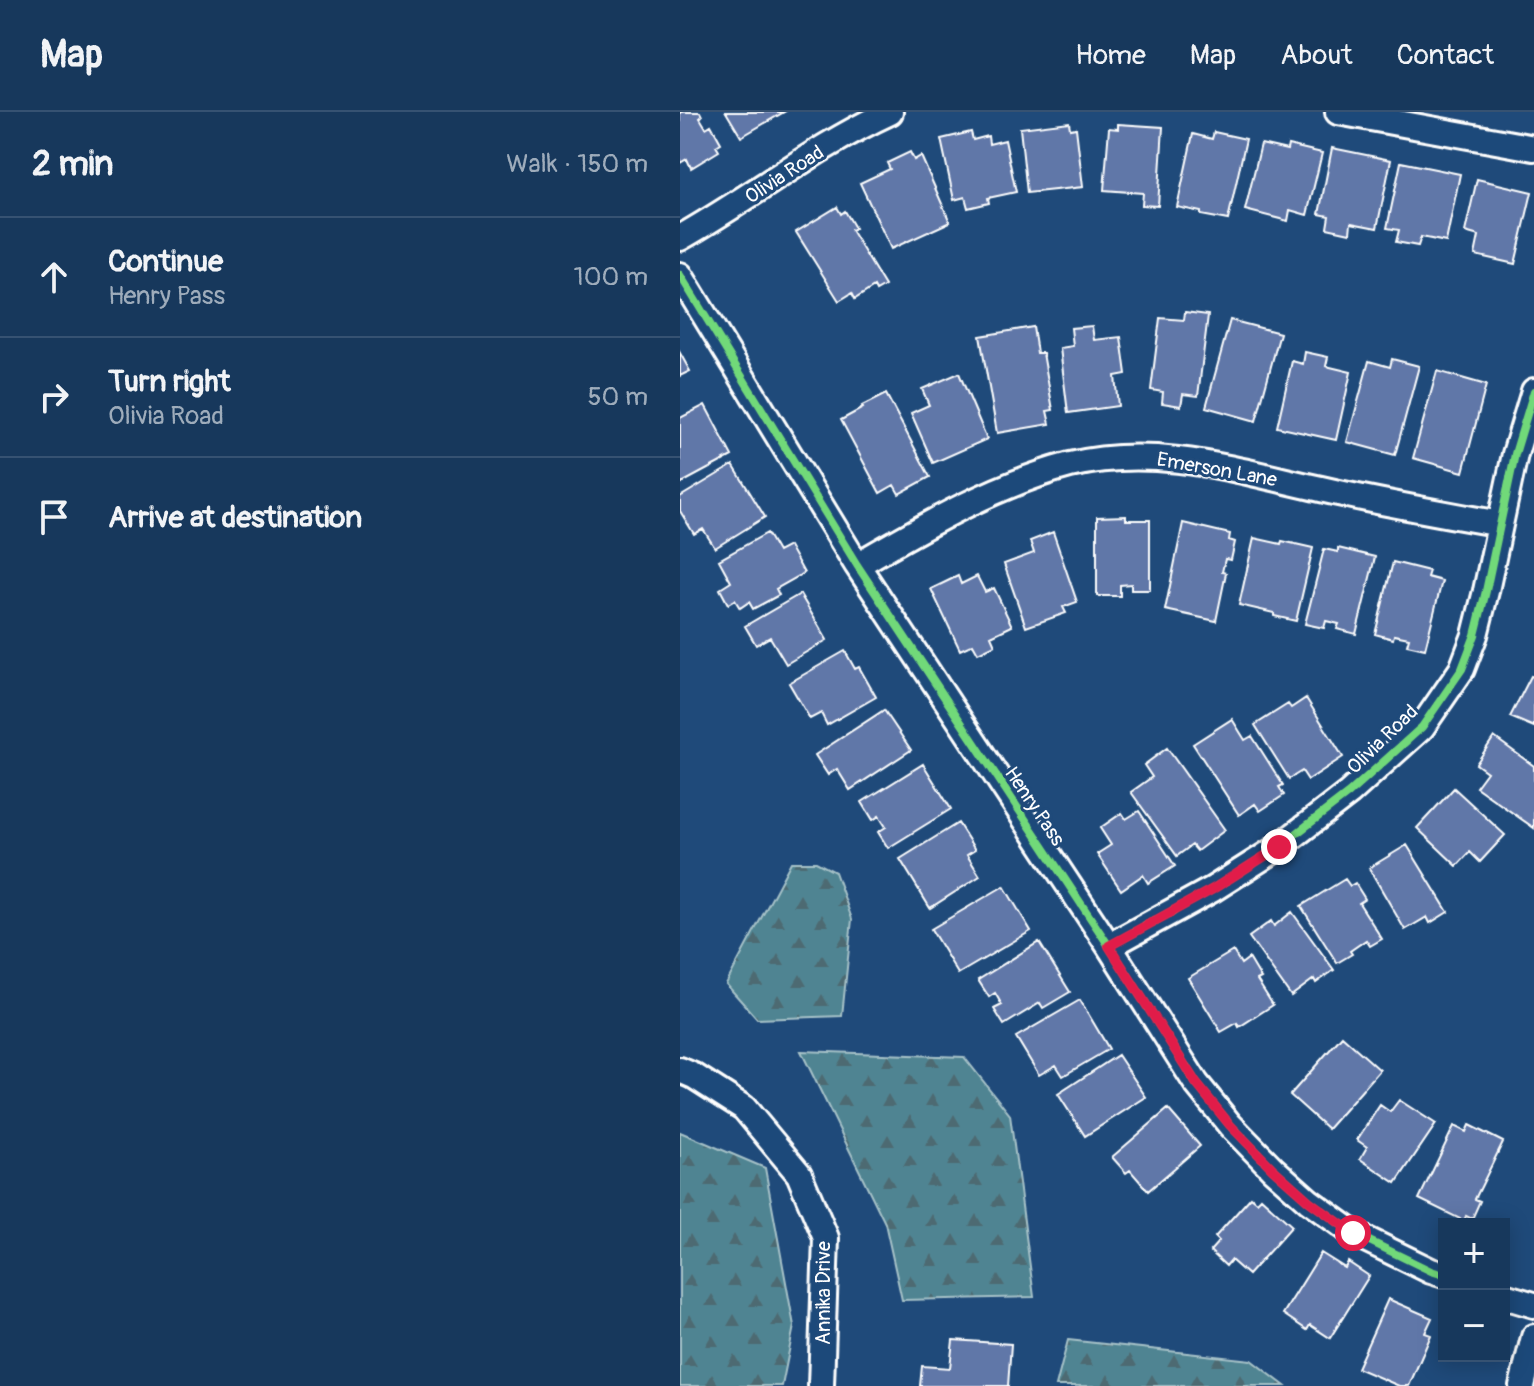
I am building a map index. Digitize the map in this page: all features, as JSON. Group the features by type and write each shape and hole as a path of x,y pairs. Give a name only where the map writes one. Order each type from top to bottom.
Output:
{"street":[{"name":"Olivia Road","path":"680,238 715,219 813,154 890,112"},
{"path":"1338,112 1534,148"},
{"name":"Henry Pass","path":"680,275 857,565 1196,1083 1230,1125 1309,1201 1353,1233 1438,1273"},
{"name":"Olivia Road","path":"1109,946 1213,889 1279,847 1349,793 1422,727 1462,669 1475,635 1515,454 1534,391"},
{"name":"Emerson Lane","path":"857,565 974,501 1071,465 1112,458 1185,459 1500,524"},
{"name":"Annika Drive","path":"680,1070 744,1108 799,1174 826,1238 821,1386"},
{"path":"1510,1298 1534,1305"},
{"path":"1522,1386 1534,1337"}],"green space":[{"path":"791,862 816,862 835,872 852,919 842,1016 757,1019 726,984"},
{"path":"801,1051 964,1057 1010,1115 1034,1297 902,1300 885,1223"},
{"path":"680,1132 765,1168 794,1326 782,1386 680,1386"},
{"path":"1068,1340 1251,1360 1285,1386 1056,1386"}],"building":[{"path":"680,112 700,112 706,128 711,125 721,143 716,146 719,151 691,168 687,159 680,163"},
{"path":"726,112 784,112 741,137"},
{"path":"1069,122 1070,129 1076,128 1083,187 1027,193 1020,128"},
{"path":"1118,124 1163,127 1158,206 1142,205 1143,193 1104,190 1109,128 1118,129"},
{"path":"971,132 973,140 988,136 989,144 1005,140 1016,192 988,198 989,203 968,208 965,197 954,200 941,139"},
{"path":"1214,132 1246,139 1228,220 1177,207 1193,134 1212,139"},
{"path":"1261,144 1287,150 1288,145 1322,153 1307,215 1290,210 1288,221 1245,210"},
{"path":"1332,148 1391,160 1377,228 1351,223 1350,233 1327,228 1329,216 1319,214"},
{"path":"910,152 914,160 921,156 950,222 891,249 860,183 890,169 887,163"},
{"path":"1401,162 1460,174 1446,242 1421,237 1418,246 1396,242 1399,230 1387,228"},
{"path":"1477,179 1532,192 1515,264 1475,255 1479,236 1465,232"},
{"path":"837,207 841,214 845,211 855,228 851,230 885,286 876,291 874,287 855,299 852,293 839,301 796,232"},
{"path":"1185,312 1208,315 1198,396 1183,394 1181,406 1162,403 1163,392 1151,390 1160,318 1184,320"},
{"path":"1230,320 1280,333 1256,421 1206,407"},
{"path":"1092,326 1094,340 1121,337 1126,374 1115,376 1118,406 1068,413 1060,348 1073,346 1071,328"},
{"path":"1033,327 1037,353 1043,353 1053,410 1047,411 1050,424 997,433 980,336"},
{"path":"1305,352 1328,357 1326,366 1351,372 1336,440 1277,427 1292,361 1303,364"},
{"path":"680,353 690,371 680,376"},
{"path":"1392,359 1419,366 1395,455 1347,442 1369,361 1390,367"},
{"path":"1437,371 1486,385 1463,472 1413,458"},
{"path":"959,373 987,439 933,463 911,413 929,405 922,389"},
{"path":"886,394 930,477 899,494 894,485 880,493 841,420"},
{"path":"705,405 732,456 680,484 680,418"},
{"path":"733,465 765,517 715,548 703,529 694,534 680,511 680,497"},
{"path":"1126,516 1126,520 1150,520 1150,590 1131,590 1131,584 1120,585 1120,596 1097,596 1097,517"},
{"path":"1183,523 1230,534 1229,540 1235,542 1231,560 1225,559 1222,572 1226,573 1216,621 1165,610"},
{"path":"1053,532 1077,602 1063,607 1066,613 1026,627 1004,564 1034,553 1030,541"},
{"path":"767,533 778,552 789,546 804,573 776,589 779,595 753,609 749,602 740,608 735,600 728,604 720,589 731,582 719,560"},
{"path":"1254,538 1313,548 1296,621 1239,605"},
{"path":"1338,548 1375,557 1356,634 1337,629 1339,624 1326,621 1324,628 1305,624 1324,549 1338,552"},
{"path":"1393,562 1429,571 1427,577 1442,581 1425,649 1407,645 1409,638 1394,635 1393,639 1375,634"},
{"path":"958,576 961,584 977,576 985,592 994,588 1012,626 991,636 995,645 978,653 973,644 960,650 931,589"},
{"path":"800,594 827,640 786,664 770,637 756,645 745,626"},
{"path":"845,651 855,669 859,667 876,697 827,725 821,713 810,719 789,683"},
{"path":"1531,676 1534,677 1534,727 1510,717"},
{"path":"1306,698 1343,757 1308,780 1302,771 1289,779 1255,725 1288,704 1291,708"},
{"path":"884,710 911,750 850,790 837,769 828,775 815,755"},
{"path":"1232,719 1245,740 1252,736 1283,785 1279,787 1284,795 1260,811 1255,804 1239,815 1193,744"},
{"path":"1494,737 1534,766 1534,828 1476,787 1487,772 1476,764"},
{"path":"1167,748 1225,830 1197,851 1192,845 1177,856 1131,792 1152,777 1144,765"},
{"path":"923,764 951,809 888,848 878,832 886,827 879,816 873,820 862,802"},
{"path":"1454,788 1505,835 1480,862 1470,852 1457,866 1417,828"},
{"path":"1139,811 1175,866 1148,883 1143,875 1121,890 1097,854 1111,845 1100,828 1122,813 1126,819"},
{"path":"958,823 975,850 967,855 980,876 930,908 900,859"},
{"path":"1407,845 1448,912 1430,923 1427,917 1405,930 1369,868"},
{"path":"1345,879 1350,886 1355,883 1365,899 1359,903 1382,939 1370,946 1366,940 1337,963 1301,906"},
{"path":"1004,886 1031,931 958,974 931,929"},
{"path":"1292,912 1334,970 1316,983 1314,979 1291,996 1249,937 1271,921 1274,926"},
{"path":"1039,942 1070,992 1043,1008 1040,1003 1004,1025 994,1009 1002,1005 995,993 989,997 978,980"},
{"path":"1233,951 1241,964 1249,958 1261,978 1257,980 1273,1005 1239,1027 1237,1023 1221,1032 1188,978"},
{"path":"1080,1000 1109,1049 1063,1076 1056,1065 1039,1075 1016,1037"},
{"path":"1342,1036 1380,1070 1328,1129 1290,1095"},
{"path":"1118,1055 1146,1097 1085,1136 1058,1094"},
{"path":"1399,1100 1436,1124 1396,1183 1360,1159 1367,1147 1357,1140 1380,1105 1390,1112"},
{"path":"1168,1109 1200,1146 1148,1191 1130,1170 1126,1173 1112,1157"},
{"path":"1469,1125 1503,1142 1475,1199 1480,1201 1472,1218 1458,1218 1419,1199 1454,1126 1466,1132"},
{"path":"1251,1197 1257,1202 1261,1198 1292,1226 1248,1275 1231,1260 1226,1266 1210,1251 1219,1241 1215,1237"},
{"path":"1321,1253 1345,1268 1348,1262 1369,1276 1330,1338 1310,1325 1307,1330 1283,1314"},
{"path":"1388,1299 1432,1318 1425,1333 1431,1335 1409,1386 1399,1386 1357,1368"},
{"path":"953,1340 1011,1344 1008,1386 920,1386 922,1366 950,1368"}],"cycle path":[{"path":"680,275 857,565 1196,1083 1230,1125 1309,1201 1353,1233 1438,1273"},
{"path":"1109,946 1213,889 1279,847 1349,793 1422,727 1462,669 1475,635 1515,454 1534,391"}],"route":[{"path":"1279,847 1213,889 1109,946 1196,1083 1230,1125 1309,1201 1353,1233"}]}
